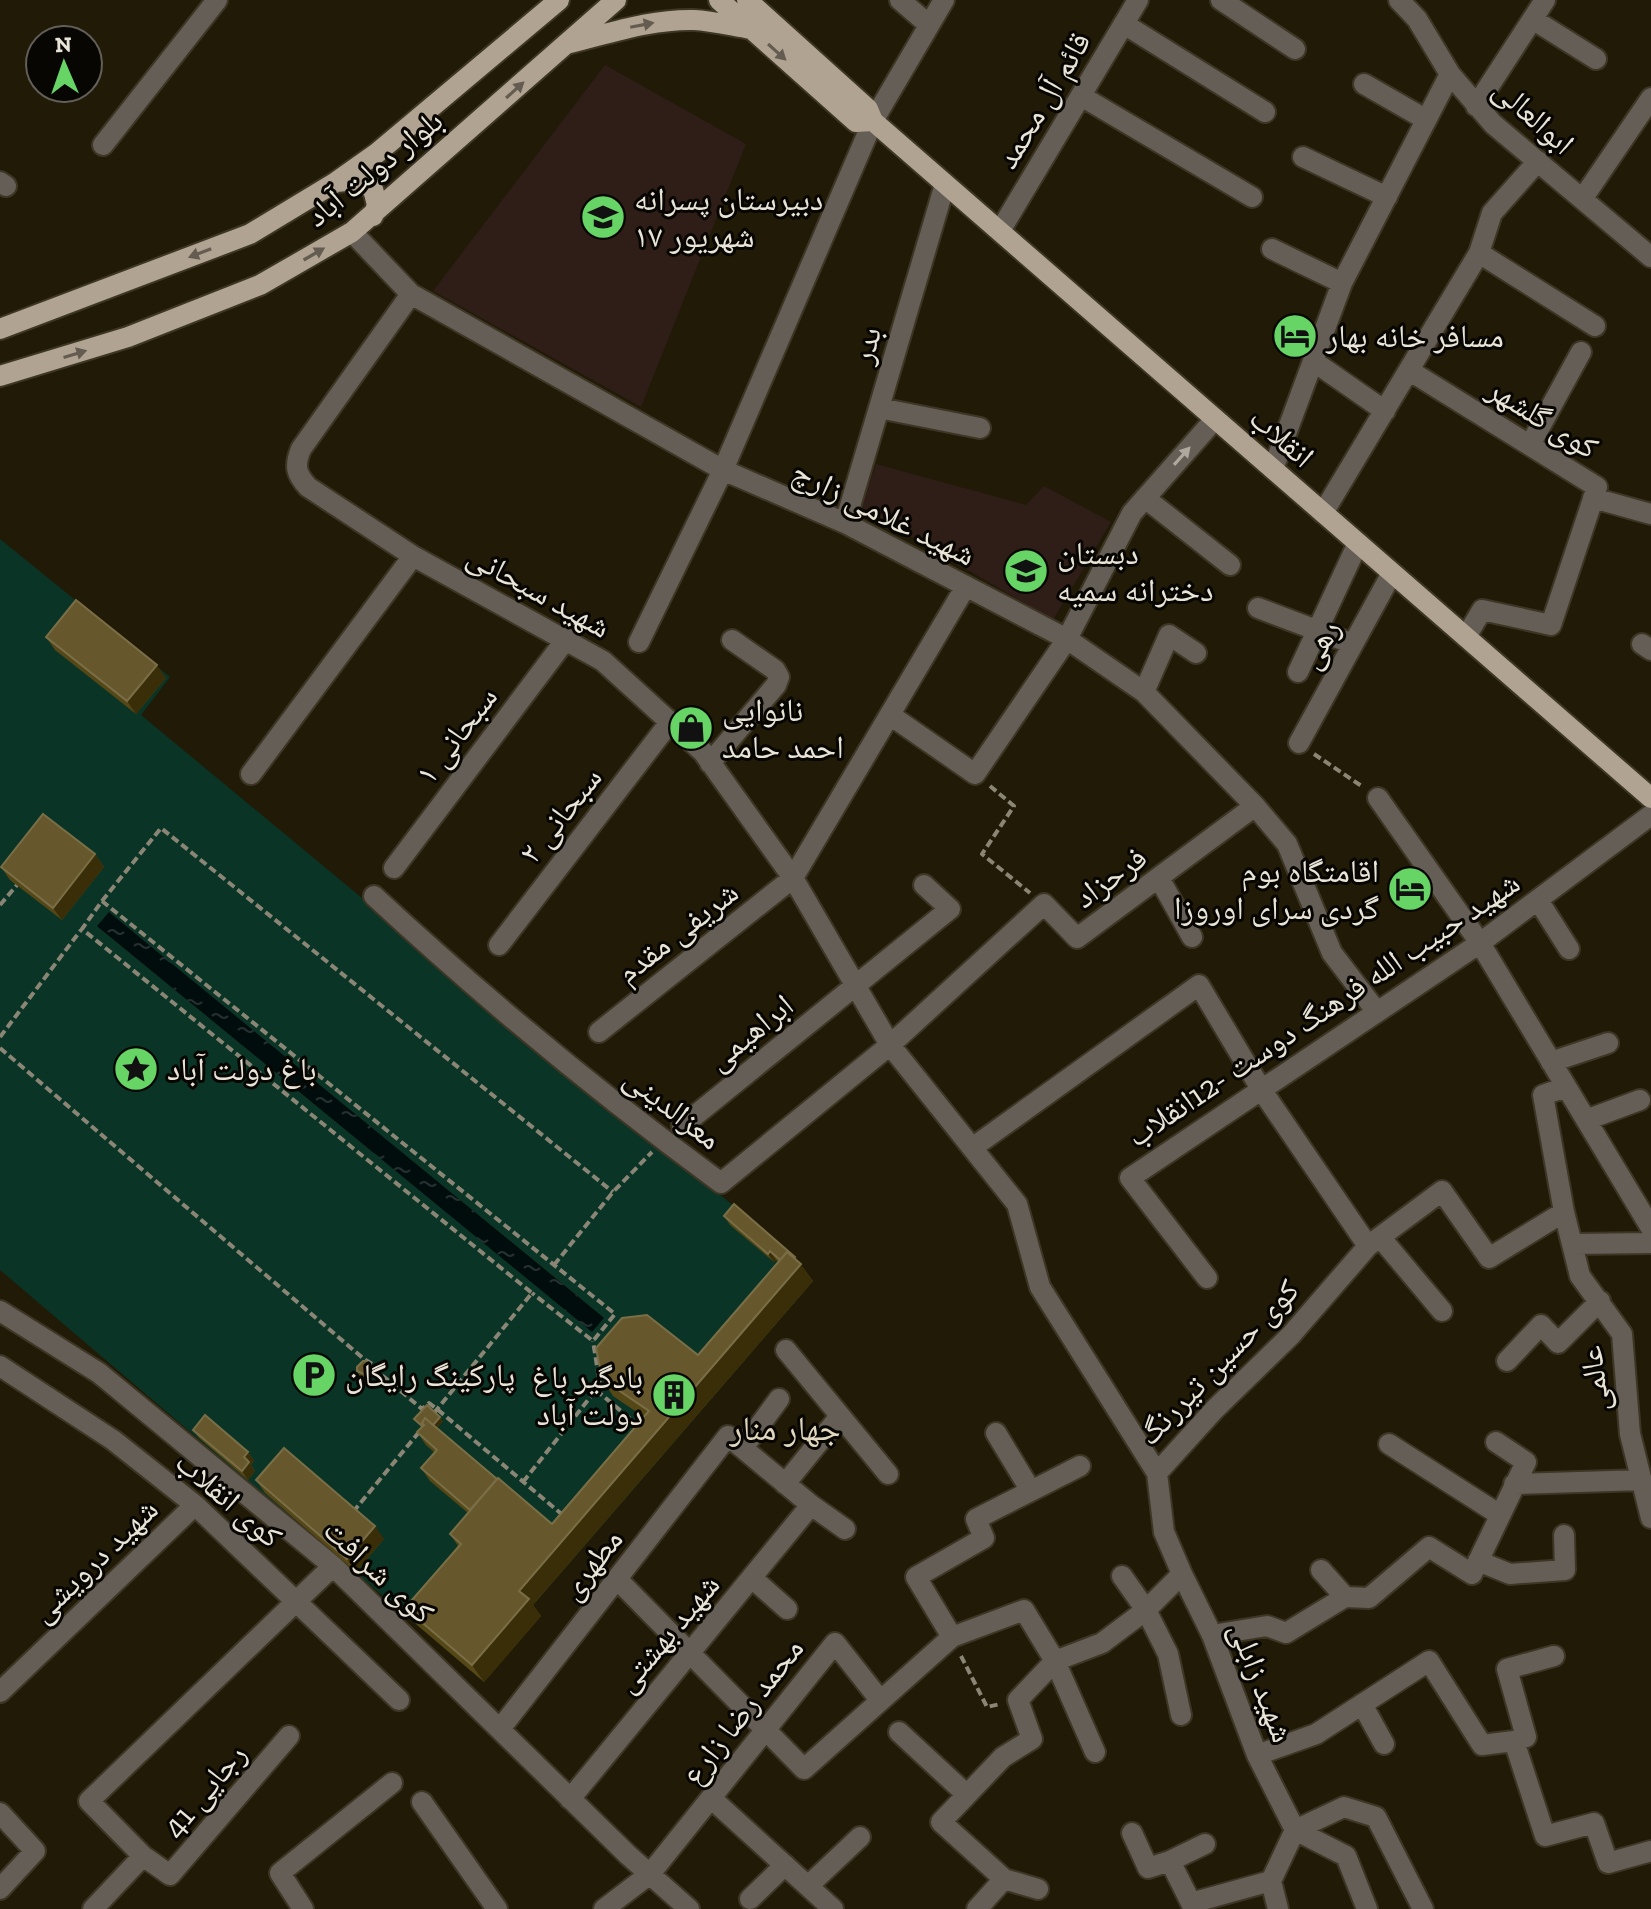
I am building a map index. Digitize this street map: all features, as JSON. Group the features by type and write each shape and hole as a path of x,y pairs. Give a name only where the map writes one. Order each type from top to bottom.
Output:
{"main road":[{"path":"539,19 551,0"},
{"name":"بلوار دولت آباد","path":"0,329 250,234 336,182 377,153 559,0"},
{"name":"بلوار دولت آباد","path":"0,376 128,337 260,285 352,232 616,0"},
{"path":"719,0 761,16"},
{"path":"747,0 761,16"},
{"path":"566,44 665,21 761,16"},
{"name":"انقلاب","path":"761,16 868,109 873,121 1651,798"},
{"path":"336,182 357,180 373,189 377,205 373,216"}],"street":[{"path":"103,145 217,0"},
{"path":"900,0 929,25"},
{"path":"639,642 723,470 873,121 944,0"},
{"name":"قائم آل محمد","path":"1000,231 1138,0"},
{"path":"1221,0 1295,49"},
{"name":"ابوالعالی","path":"1399,0 1417,19 1450,74 1493,124 1651,257"},
{"path":"1476,106 1545,0"},
{"path":"1534,20 1596,59"},
{"path":"1124,24 1265,112"},
{"path":"1273,469 1342,283 1450,74"},
{"path":"1364,84 1425,119"},
{"path":"1081,96 1252,197"},
{"path":"1583,198 1647,112"},
{"path":"1303,157 1387,197"},
{"path":"1323,513 1479,253 1492,213 1538,161"},
{"name":"بدر","path":"845,523 945,184"},
{"path":"352,232 411,294"},
{"path":"1272,249 1342,283"},
{"path":"1479,253 1595,326"},
{"name":"شهید غلامی زارچ","path":"411,294 723,470 845,523 1067,639 1144,692 1255,806 1287,844 1332,953 1377,1012"},
{"name":"شهید سبحانی","path":"411,294 301,449 295,464 297,476 308,487 413,556 567,638 603,661 703,752 793,878 890,1045"},
{"path":"1530,445 1581,352"},
{"path":"1313,361 1385,411"},
{"name":"کوی گلشهر","path":"1410,371 1597,487 1551,625 1482,610 1466,637"},
{"path":"879,408 980,428"},
{"path":"890,715 975,774 1067,639 1132,513 1215,419"},
{"path":"1145,498 1230,565"},
{"path":"1593,498 1651,514"},
{"path":"1298,672 1358,543"},
{"path":"251,774 413,556"},
{"name":"رهی","path":"1299,743 1392,573"},
{"path":"793,878 966,586"},
{"path":"1258,608 1353,644"},
{"path":"1144,692 1169,635 1196,653"},
{"name":"سبحانی ۱","path":"394,868 567,638"},
{"path":"710,763 776,685 779,677 775,670 732,640"},
{"name":"سبحانی ۲","path":"499,945 670,722"},
{"path":"1378,798 1480,943 1651,1228"},
{"name":"فرحزاد","path":"1044,904 1077,938 1255,806"},
{"name":"شهید حبیب الله فرهنگ دوست -12انقلاب","path":"1207,1278 1130,1178 1480,943 1651,815"},
{"name":"شریفی مقدم","path":"599,1032 793,878"},
{"path":"1159,878 1192,937"},
{"name":"ابراهیمی","path":"682,1126 950,909 924,885"},
{"name":"معزالدینی","path":"374,896 465,981 721,1183 890,1045 1044,904"},
{"path":"1538,900 1569,949"},
{"path":"972,1148 1199,985 1261,1089 1374,1241 1442,1311"},
{"path":"1551,1062 1608,1043"},
{"name":"کوی حسین تیررنگ","path":"890,1045 1017,1204 1040,1287 1157,1473 1214,1410 1291,1335 1374,1241 1442,1191 1489,1258 1564,1212"},
{"path":"1566,1087 1543,1095 1564,1212 1573,1244 1651,1243"},
{"path":"1586,1120 1640,1100"},
{"name":"عالمی","path":"1573,1244 1580,1276 1622,1334 1630,1434 1651,1518"},
{"path":"1507,1361 1541,1325 1558,1343 1600,1301"},
{"name":"کوی شرافت","path":"0,1311 99,1373 333,1566 570,1799 689,1909"},
{"path":"786,1350 888,1474"},
{"name":"کوی انقلاب","path":"0,1366 113,1440 195,1505 399,1700"},
{"name":"مطهری","path":"500,1729 617,1579 736,1442 779,1399"},
{"path":"785,1484 840,1416"},
{"path":"996,1433 1031,1491"},
{"path":"736,1442 811,1505 845,1529"},
{"path":"1212,1635 1267,1626 1286,1633 1345,1597 1369,1598 1429,1547 1472,1574 1526,1462 1496,1442"},
{"path":"1389,1444 1500,1515"},
{"path":"952,1637 916,1577 984,1538 976,1519 1080,1466"},
{"name":"شهید زابلی","path":"1157,1473 1164,1532 1212,1635 1257,1755 1295,1830"},
{"path":"1514,1484 1642,1480"},
{"name":"شهید درویشی","path":"0,1692 195,1505"},
{"name":"شهید بهشتی","path":"570,1799 811,1505"},
{"path":"1478,1561 1510,1574 1565,1570 1564,1535"},
{"path":"143,1856 89,1801 333,1566"},
{"path":"1321,1570 1345,1597"},
{"path":"1038,1889 1004,1879 941,1822 1003,1757 1032,1739 1018,1700 1055,1661 1102,1643 1146,1610 1182,1574"},
{"path":"1122,1576 1146,1610 1168,1654 1181,1715"},
{"path":"752,1578 787,1609"},
{"path":"617,1579 804,1769 952,1637 1024,1610 1055,1661 1095,1752"},
{"name":"محمد رضا زارع","path":"604,1909 650,1874 835,1643 880,1700"},
{"path":"1257,1755 1316,1734 1429,1661 1482,1745 1514,1741 1526,1737 1507,1669 1554,1656"},
{"path":"1362,1704 1384,1744"},
{"path":"899,1732 966,1794"},
{"name":"رجایی 41","path":"93,1909 143,1856 170,1875 289,1736"},
{"path":"1514,1741 1545,1836 1594,1823 1608,1863 1651,1851"},
{"path":"303,1909 280,1873 392,1783"},
{"path":"712,1799 833,1909"},
{"path":"422,1802 497,1909"},
{"path":"1278,1909 1271,1881 1295,1830 1344,1807 1376,1817 1423,1909"},
{"path":"0,1813 35,1851 0,1889"},
{"path":"1295,1830 1346,1856 1367,1909"},
{"path":"1132,1833 1148,1868 1205,1844"},
{"path":"808,1886 860,1837"},
{"path":"1170,1861 1191,1903 1271,1881"},
{"path":"750,1899 785,1865"},
{"path":"977,1909 1004,1879"}],"path":[{"path":"1299,743 1378,798"},
{"path":"975,774 1014,806 982,854 1044,904"},
{"path":"0,1037 161,828 613,1192"},
{"path":"0,905 17,885"},
{"path":"102,901 615,1314 593,1341"},
{"path":"82,929 593,1341 600,1385 523,1482"},
{"path":"0,1048 422,1409 429,1403 571,1522"},
{"path":"554,1265 613,1192 664,1140"},
{"path":"436,1411 532,1293"},
{"path":"596,1390 647,1432"},
{"path":"353,1512 422,1428"},
{"path":"952,1637 987,1707 1018,1700"}],"shaded area":[{"name":"دبیرستان پسرانه ۱۷ شهریور","path":"605,65 746,144 641,407 433,291"},
{"name":"دبستان دخترانه سمیه","path":"876,464 1026,505 1044,486 1111,522 1053,620 861,507"}],"green space":[{"name":"باغ دولت آباد","path":"0,539 170,677 141,715 741,1212 812,1280 731,1224 774,1262 776,1260 794,1275 564,1541 446,1463 483,1526 484,1682 0,1270","holes":["109,913 603,1317 592,1331 98,927"]},
{"path":"812,1280 532,1607 541,1616 531,1608"}],"water":[{"path":"109,912 604,1318 592,1332 97,926"}],"building":[{"path":"76,600 157,665 127,701 46,637"},
{"path":"43,814 95,854 53,908 1,867"},
{"path":"734,1204 795,1257 787,1252 780,1260 770,1251 768,1254 724,1216"},
{"path":"787,1252 801,1264 519,1591 529,1599 472,1665 405,1608 461,1544 450,1534 498,1478 552,1524 649,1411 602,1379 596,1348 622,1318 647,1315 698,1355"},
{"path":"363,1361 371,1368 366,1375 357,1371"},
{"path":"427,1405 440,1417 433,1425 425,1418 422,1426 414,1419"},
{"path":"205,1415 248,1452 244,1457 249,1462 242,1471 193,1430"},
{"path":"425,1418 497,1479 470,1510 421,1468 437,1450 417,1432 424,1425"},
{"path":"284,1448 375,1526 347,1559 256,1480"}],"place":[{"name":"دبیرستان پسرانه ۱۷ شهریور","path":"603,217"},
{"name":"مسافر خانه بهار","path":"1295,336"},
{"name":"دبستان دخترانه سمیه","path":"1026,571"},
{"name":"نانوایی احمد حامد","path":"691,728"},
{"name":"اقامتگاه بوم گردی سرای اوروزا","path":"1410,889"},
{"name":"باغ دولت آباد","path":"136,1069"},
{"name":"پارکینگ رایگان","path":"314,1375"},
{"name":"بادگیر باغ دولت آباد","path":"674,1395"}],"district":[{"name":"جهار منار","path":"785,1428"}]}
